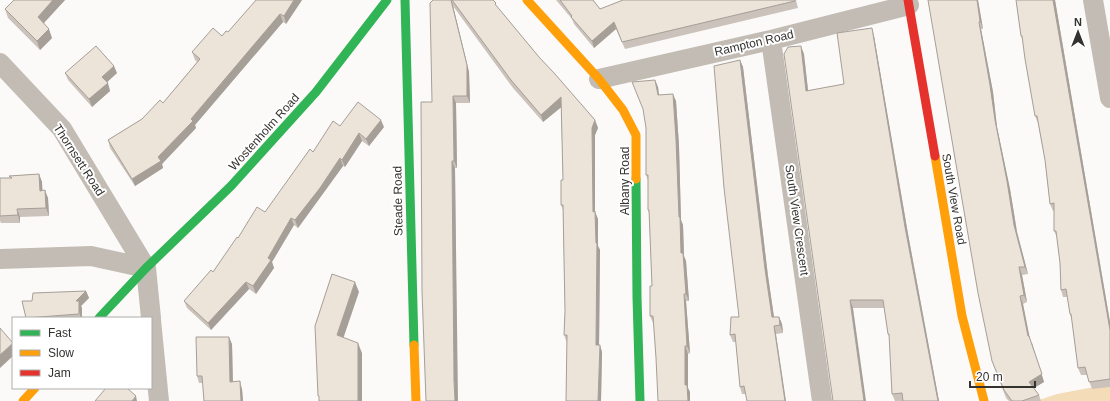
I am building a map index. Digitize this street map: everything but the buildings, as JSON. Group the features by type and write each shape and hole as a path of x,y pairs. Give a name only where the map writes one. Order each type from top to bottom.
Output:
{"street":[{"name":"Wostenholm Road","path":"101,317 146,268 231,186 316,92 387,0"},
{"name":"Steade Road","path":"405,0 412,299 416,401"},
{"name":"Albany Road","path":"527,0 599,79 623,110 636,135 637,297 640,401"},
{"path":"1093,0 1110,98"},
{"name":"Rampton Road","path":"599,79 771,40 909,3"},
{"name":"South View Road","path":"909,3 962,316 984,401"},
{"name":"South View Crescent","path":"771,40 822,401"},
{"name":"Thornsett Road","path":"0,62 62,130 146,268"},
{"path":"0,259 91,256 146,268 151,317"},
{"path":"152,331 158,401"},
{"path":"23,401 34,389"}],"shaded area":[{"path":"1110,384 1110,401 1036,401 1057,394"}],"traffic: fast":[{"path":"100,317 146,268 231,186 316,92 387,0"},
{"path":"405,0 414,345"},
{"path":"636,179 640,401"}],"traffic: slow":[{"path":"527,0 599,79 623,110 636,135 636,179"},
{"path":"935,156 962,316 984,401"},
{"path":"414,345 416,401"},
{"path":"23,401 34,389"}],"traffic: jam":[{"path":"908,0 935,156"}]}
